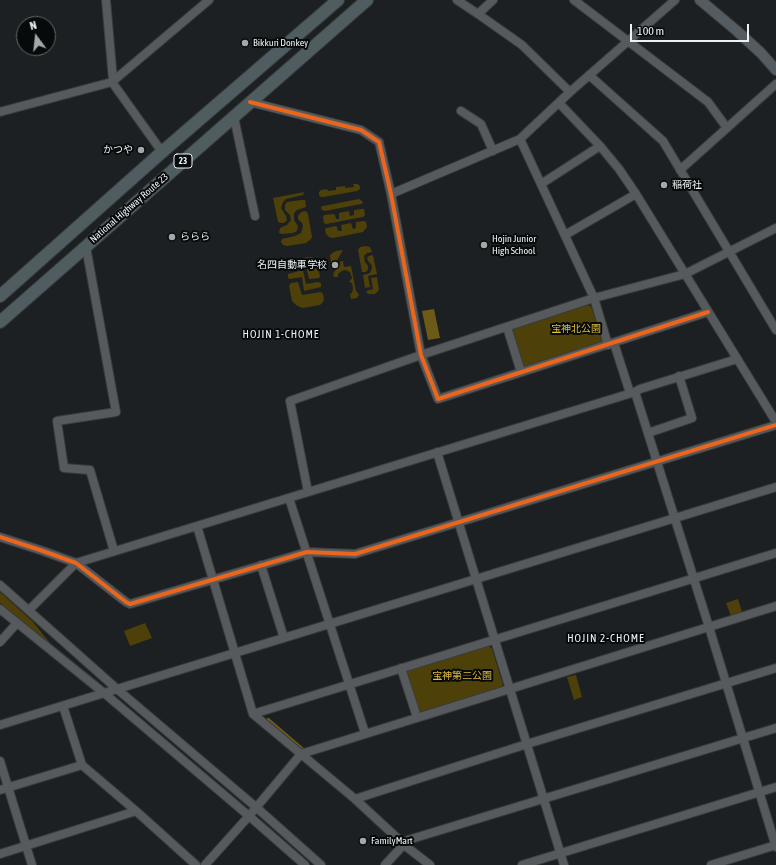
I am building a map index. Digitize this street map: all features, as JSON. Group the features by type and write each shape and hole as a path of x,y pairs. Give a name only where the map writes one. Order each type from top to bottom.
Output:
{"highway":[{"name":"National Highway Route 23","path":"0,296 162,152 338,0"},
{"name":"National Highway Route 23","path":"0,322 367,0"}],"main road":[{"path":"700,0 761,53 776,70"}],"street":[{"path":"106,0 113,81 162,152"},
{"path":"0,112 113,81 209,0"},
{"path":"457,0 522,45 570,92"},
{"path":"478,14 493,0"},
{"path":"574,0 708,102 727,128"},
{"path":"391,194 520,139 570,92 675,0"},
{"path":"589,75 663,141 776,330"},
{"path":"680,170 776,84"},
{"path":"250,102 361,130 379,142 391,194 421,355 438,399 708,312"},
{"path":"559,102 600,146 619,169 636,194 776,422"},
{"path":"461,111 481,124 492,151"},
{"path":"234,117 254,216"},
{"path":"520,139 594,298 611,344 648,433 776,846 711,865"},
{"path":"541,184 600,146"},
{"path":"565,235 636,194"},
{"path":"308,492 290,401 421,355 594,298 685,274 776,228"},
{"path":"86,247 116,412 57,421 64,468 90,470 114,551"},
{"path":"507,327 521,372"},
{"path":"29,610 76,563 632,392 737,358"},
{"path":"648,433 692,418 679,376"},
{"path":"0,537 76,563 130,604 307,552 355,554 776,425"},
{"path":"437,452 564,865"},
{"path":"0,726 776,487"},
{"path":"290,498 365,733"},
{"path":"197,526 253,714 355,799 404,844 430,865"},
{"path":"253,714 776,553"},
{"path":"261,565 284,638"},
{"path":"0,585 117,689 257,808 321,865"},
{"path":"204,865 257,808 301,754 776,606"},
{"path":"0,609 104,693 250,816 305,865"},
{"path":"0,642 17,623"},
{"path":"401,668 417,718"},
{"path":"355,799 527,744 776,668"},
{"path":"63,706 82,765 196,865"},
{"path":"385,865 408,840 776,728"},
{"path":"0,761 4,789 27,846 32,865"},
{"path":"4,789 82,765"},
{"path":"522,865 776,787"},
{"path":"0,854 136,812"}],"green space":[{"path":"353,184 359,185 360,189 357,191 323,197 319,195 321,190 336,190 336,187 345,186 345,188 354,187"},
{"path":"304,192 303,195 286,199 283,202 281,208 287,220 284,223 278,222 273,198"},
{"path":"359,199 363,203 325,211 321,208 323,206"},
{"path":"305,200 306,207 297,210 294,213 294,220 298,226 297,231 293,233 279,233 280,228 287,225 291,220 290,215 285,210 285,205 287,202"},
{"path":"364,209 365,215 363,217 326,224 324,223 324,215 333,214 335,215 336,219 339,219 339,213 349,211 350,216 354,215 354,210"},
{"path":"306,211 308,214 312,237 311,239 306,243 287,246 283,245 281,242 282,239 301,233 303,226 298,219 298,216 301,212"},
{"path":"356,222 366,222 367,227 363,232 333,238 326,234 325,229 327,228 336,226 338,231 342,231 341,225 351,223 353,229 356,228"},
{"path":"360,247 370,247 372,252 367,253 364,256 368,269 366,272 362,272 358,250"},
{"path":"343,250 332,269 331,254 336,251"},
{"path":"373,255 377,274 368,276 370,287 365,288 363,275 370,273 372,268 367,258"},
{"path":"313,257 316,260 320,276 319,278 309,279 306,266 289,269 286,267 286,264 290,260"},
{"path":"341,261 343,261 344,267 351,266 356,291 359,295 357,298 351,299 350,294 352,293 353,288 352,283 349,282 352,278 350,272 345,270 338,274 338,277 334,277 333,274"},
{"path":"303,270 306,284 318,282 321,283 321,287 304,291 302,277 288,278 288,274"},
{"path":"377,277 379,290 375,294 368,294 366,291 373,289 371,278"},
{"path":"298,282 302,295 321,292 323,294 323,302 320,305 302,308 296,305 292,301 289,286 291,283"},
{"name":"宝神北公園","path":"587,305 591,306 602,339 601,343 523,367 511,333 513,328"},
{"path":"0,592 33,622 54,648 0,603"},
{"path":"738,599 742,612 731,616 726,603"},
{"path":"145,623 152,638 130,646 124,631"},
{"name":"宝神第二公園","path":"488,645 492,649 503,685 501,687 421,712 417,710 405,673 408,670"},
{"path":"576,675 582,697 574,700 567,677"}],"shaded area":[{"path":"434,309 440,338 428,340 422,311"}],"waterway":[{"path":"268,719 303,749"}],"cycle path":[{"path":"250,102 361,130 379,142 391,194 421,355 438,399 708,312"},
{"path":"0,537 76,563 130,604 307,552 355,554 776,425"}],"place":[{"name":"Bikkuri Donkey","path":"245,43"},
{"name":"かつや","path":"141,150"},
{"name":"稲荷社","path":"664,185"},
{"name":"ららら","path":"172,237"},
{"name":"Hojin Junior High School","path":"484,245"},
{"name":"名四自動車学校","path":"335,265"},
{"name":"FamilyMart","path":"363,841"}],"district":[{"name":"HOJIN 1-CHOME","path":"281,335"},
{"name":"HOJIN 2-CHOME","path":"606,639"}]}
